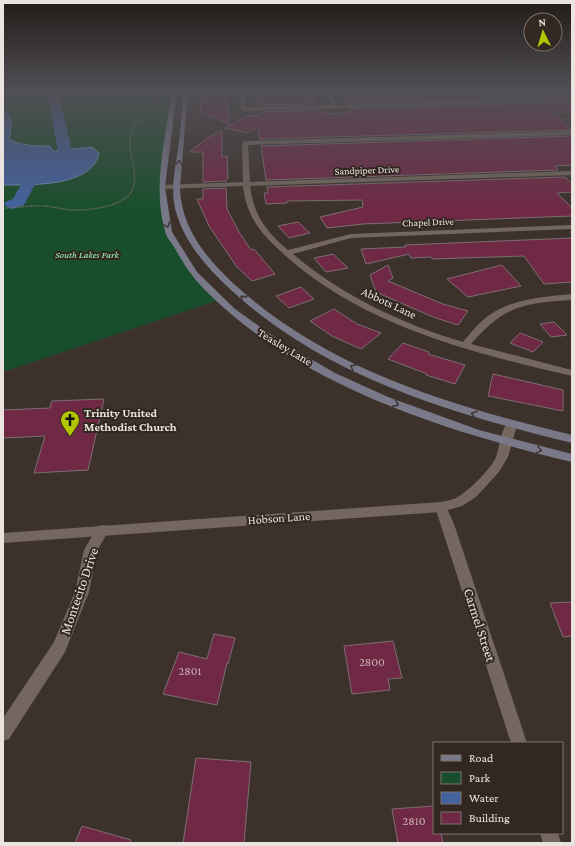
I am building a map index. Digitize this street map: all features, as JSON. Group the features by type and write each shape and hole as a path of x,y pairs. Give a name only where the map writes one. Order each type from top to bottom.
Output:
{"main road":[{"name":"Teasley Lane","path":"170,130 161,199 164,215 172,237 184,262 213,295 260,332 292,353 355,387 436,420 506,442 572,458"},
{"name":"Teasley Lane","path":"182,130 176,187 179,210 186,230 202,256 234,289 278,324 356,369 393,386 437,402 511,425 572,439"}],"street":[{"name":"Abbots Lane","path":"572,133 245,142 247,185 252,212 268,234 286,253 321,281 358,302 409,326 522,362 572,373"},
{"name":"Sandpiper Drive","path":"162,187 572,173"},
{"name":"Chapel Drive","path":"286,253 320,242 351,236 572,227"},
{"path":"465,345 486,322 505,309 530,301 572,297"},
{"name":"Hobson Lane","path":"3,538 441,507 458,503 472,494 494,469 502,456 511,425"},
{"name":"Carmel Street","path":"441,507 448,524 519,742"},
{"name":"Montecito Drive","path":"3,733 60,647 82,592 91,550 102,530"}],"path":[{"path":"3,208 44,206 68,210 93,209 115,203 127,196 134,181 129,150 132,130"}],"green space":[{"name":"South Lakes Park","path":"3,130 169,130 164,178 164,199 167,220 174,241 184,261 219,300 3,372"}],"water":[{"path":"3,130 11,130 9,139 23,144 50,146 53,151 92,147 99,153 94,164 85,172 73,178 44,184 3,185"}],"building":[{"path":"222,130 222,157 227,156 228,178 226,181 203,182 203,152 190,152 207,138"},
{"path":"236,130 252,130 247,133"},
{"path":"259,130 555,130 260,139"},
{"path":"572,136 572,165 555,166 558,170 266,180 261,146"},
{"path":"565,177 572,184 572,192 557,193 572,208 572,216 363,224 327,228 320,217 363,207 362,200 287,201 287,203 266,204 264,193 268,193 267,187"},
{"path":"226,188 227,209 239,232 251,250 254,249 275,274 252,281 237,267 209,226 197,199 203,199 203,189"},
{"path":"298,222 310,233 289,238 278,226"},
{"path":"572,238 572,282 544,284 524,256 432,259 431,257 411,258 409,254 366,264 361,249 406,247 405,245"},
{"path":"333,254 348,268 326,272 314,258"},
{"path":"388,265 393,278 388,281 443,304 468,311 458,325 433,317 376,292 370,275"},
{"path":"502,265 521,286 468,297 447,279"},
{"path":"301,287 314,299 289,308 276,296"},
{"path":"334,309 357,324 381,333 361,349 332,336 310,321"},
{"path":"554,322 567,335 551,337 540,324"},
{"path":"520,333 543,342 533,352 510,343"},
{"path":"403,343 429,352 428,354 465,365 455,384 426,375 427,374 388,359"},
{"path":"493,374 563,390 563,411 488,396"},
{"name":"Trinity United Methodist Church","path":"104,399 88,470 34,473 45,436 3,438 3,410 50,408 52,401"},
{"path":"572,602 572,636 563,637 550,603"},
{"path":"214,634 235,638 228,664 227,663 217,705 163,694 179,652 207,659"},
{"path":"393,641 402,678 388,679 390,690 352,694 344,646"},
{"path":"196,758 251,762 244,843 183,843"},
{"path":"433,806 433,834 441,834 443,843 398,843 392,809"},
{"path":"82,826 131,840 130,843 75,843"}],"waterway":[{"path":"12,204 19,202 28,184 65,152 61,130"}],"place":[{"name":"Trinity United Methodist Church","path":"70,437"}]}
